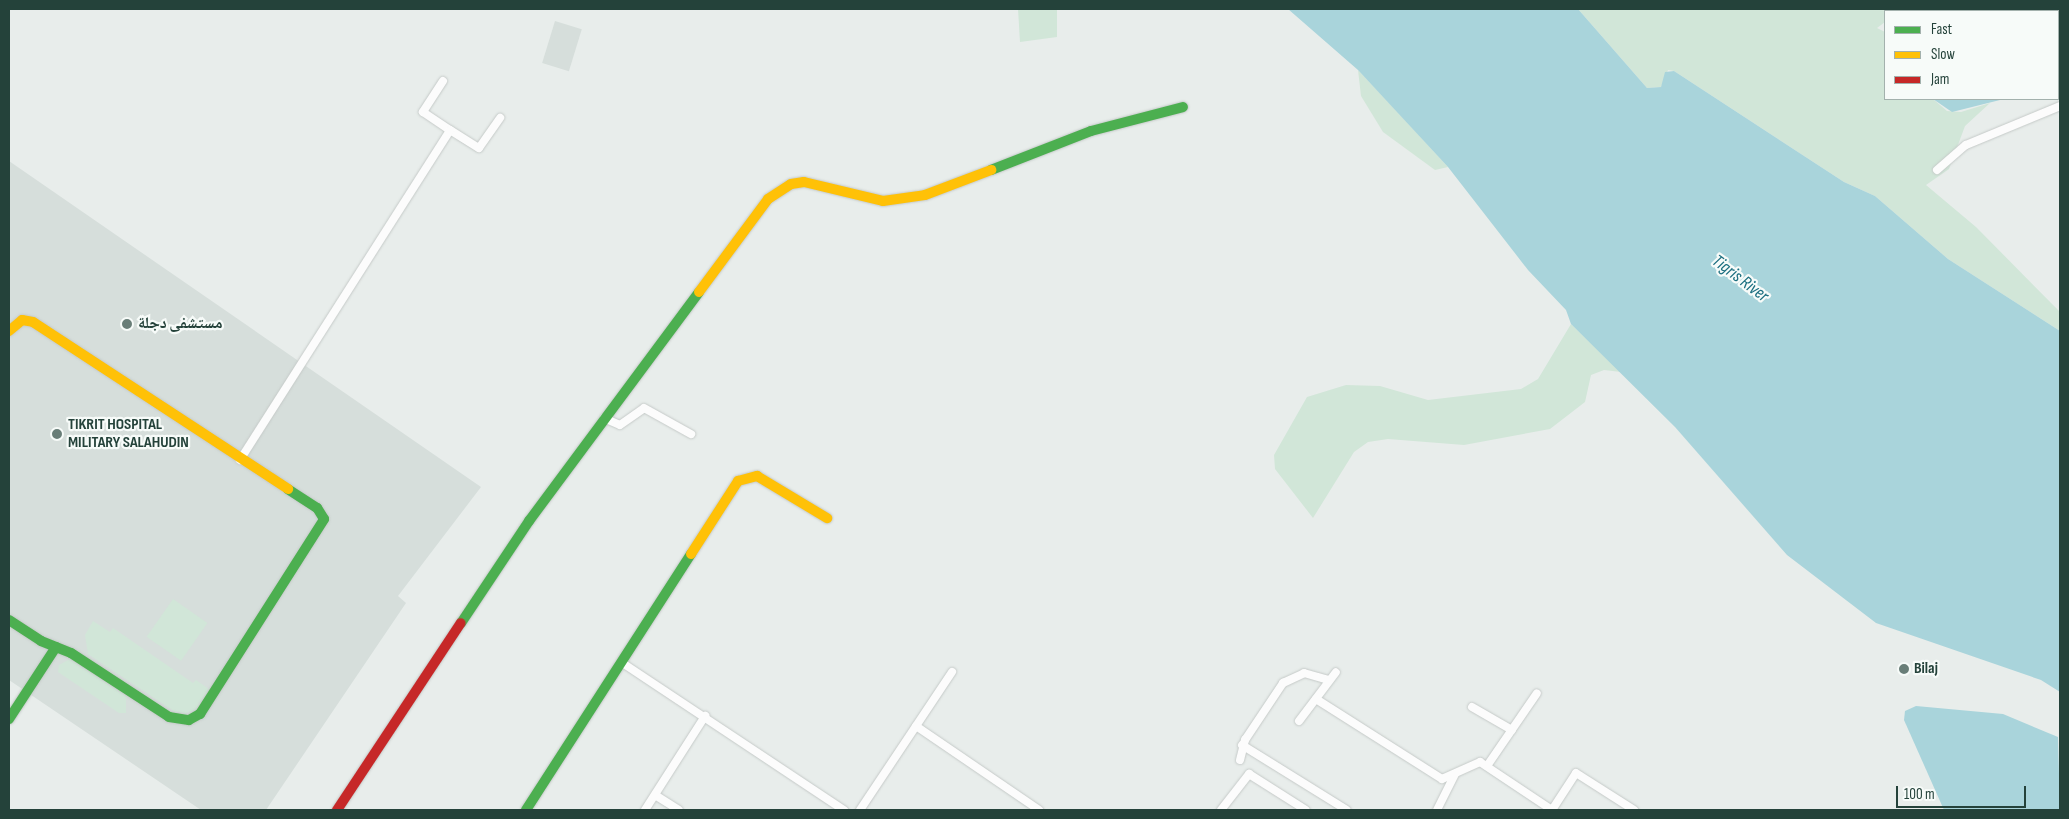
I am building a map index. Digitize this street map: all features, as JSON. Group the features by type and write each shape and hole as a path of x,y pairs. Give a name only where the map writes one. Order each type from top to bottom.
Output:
{"street":[{"path":"443,81 423,112 450,130 479,148 500,118"},
{"path":"1936,170 1966,145 2060,106"},
{"path":"337,810 529,521 768,199 786,186 804,182 883,201 925,195 1092,131 1183,107"},
{"path":"240,460 450,130"},
{"path":"9,331 29,320 240,460 317,508 323,522 200,714 186,721 169,716 9,620"},
{"path":"604,418 620,425 644,408 691,434"},
{"path":"526,810 738,480 757,476 827,518"},
{"path":"9,719 56,647"},
{"path":"620,662 705,716 844,810"},
{"path":"860,810 952,672"},
{"path":"1299,721 1336,672"},
{"path":"1240,760 1242,745 1283,683 1304,673 1329,680"},
{"path":"1487,766 1536,693"},
{"path":"1316,699 1437,777 1447,779 1474,762 1487,766 1552,810 1576,773 1634,810"},
{"path":"1472,707 1512,730"},
{"path":"645,810 705,716"},
{"path":"916,726 1039,810"},
{"path":"1242,745 1348,810"},
{"path":"1220,810 1249,774 1306,810"},
{"path":"1437,810 1455,774"},
{"path":"655,795 679,810"}],"shaded area":[{"path":"555,21 582,29 569,71 542,63"},
{"name":"مستشفى دجلة","path":"9,161 481,487 398,596 406,603 266,810 201,810 9,680"}],"green space":[{"path":"1018,9 1057,9 1057,37 1020,42"},
{"path":"1578,9 1903,9 1884,10 1884,23 1877,28 1884,32 1884,100 1934,100 1947,111 1961,112 1990,103 1965,126 1949,169 1926,185 1976,227 2060,312 2060,331 1948,259 1875,196 1844,182 1674,71 1668,70 1661,87 1647,88"},
{"path":"1358,70 1448,167 1435,170 1383,132 1361,96"},
{"path":"1571,324 1621,372 1604,370 1591,375 1585,402 1550,429 1464,445 1388,439 1368,442 1354,452 1313,518 1275,469 1274,455 1307,397 1346,385 1380,386 1428,400 1521,389 1538,379"},
{"path":"173,599 207,623 181,661 147,637"},
{"path":"93,621 110,632 113,628 193,683 196,680 209,689 196,709 184,714 174,711 88,654 85,635"},
{"path":"70,659 126,696 126,713 119,713 58,672 59,665"}],"water":[{"name":"Tigris River","path":"1288,9 1578,9 1647,88 1661,87 1665,72 1674,71 1844,182 1875,196 1948,259 2060,331 2060,692 2041,680 1876,623 1787,555 1675,427 1571,324 1566,310 1528,270 1448,167 1358,70"},
{"path":"1934,100 2000,100 1952,112"},
{"path":"1916,706 2003,714 2058,737 2060,810 1944,810 1904,720 1905,711"}],"traffic: fast":[{"path":"991,170 1091,131 1183,107"},
{"path":"461,623 529,521 699,292"},
{"path":"9,620 41,641 71,653 169,717 189,720 200,714 324,519 317,508 288,489"},
{"path":"526,810 691,554"},
{"path":"9,719 56,647"}],"traffic: slow":[{"path":"699,292 768,199 791,184 804,182 883,201 925,195 991,170"},
{"path":"9,331 22,320 33,322 288,489"},
{"path":"691,554 738,481 757,476 827,518"}],"traffic: jam":[{"path":"337,810 461,623"}],"place":[{"name":"مستشفى دجلة","path":"127,324"},
{"name":"TIKRIT HOSPITAL MILITARY SALAHUDIN","path":"57,434"},
{"name":"Bilaj","path":"1904,669"}]}
